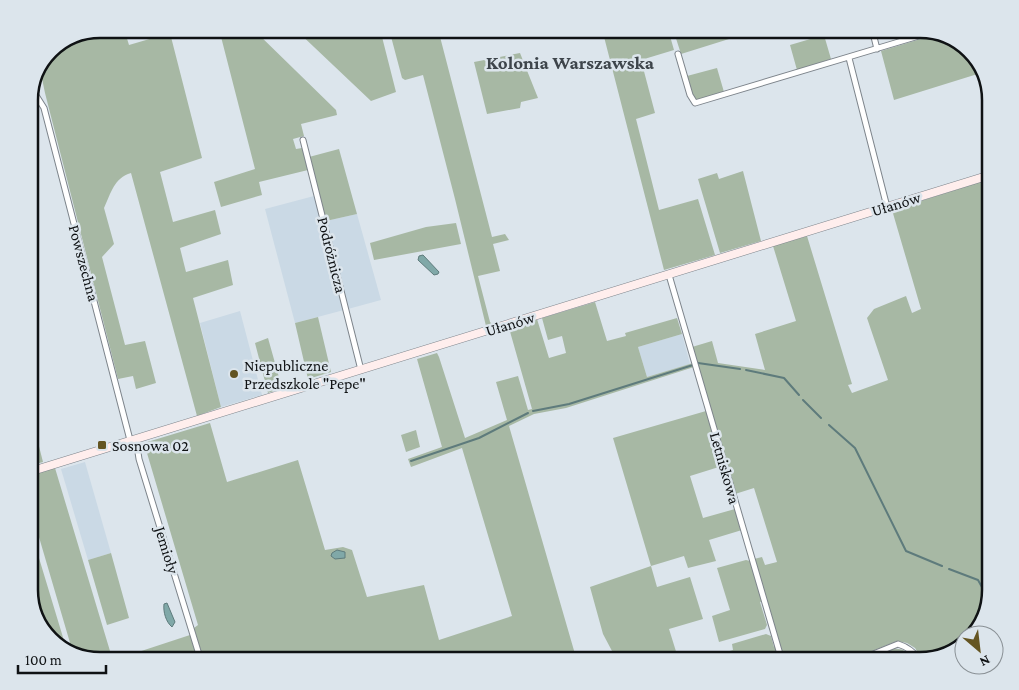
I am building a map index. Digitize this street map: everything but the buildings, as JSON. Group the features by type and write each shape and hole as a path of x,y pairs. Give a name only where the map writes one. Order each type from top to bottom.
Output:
{"street":[{"path":"874,38 877,49"},
{"path":"678,54 690,95 696,103 913,38"},
{"path":"849,58 887,207"},
{"name":"Powszechna","path":"38,98 44,108 133,440"},
{"name":"Podróżnicza","path":"303,140 361,370"},
{"name":"Ułanów","path":"38,469 982,177"},
{"name":"Letniskowa","path":"669,275 779,652"},
{"name":"Jemioły","path":"133,440 198,652"},
{"path":"877,652 898,644 914,652"}],"shaded area":[{"path":"99,38 127,38 129,45 153,38 171,38 202,158 160,172 173,222 215,210 221,234 180,248 186,272 228,260 233,285 193,298 221,407 197,416 131,173 125,175 117,182 104,208 114,244 102,257 125,345 145,341 156,383 136,389 133,376 118,379 42,78 44,72 56,56 75,42"},
{"path":"221,38 262,38 336,110 337,115 301,124 304,136 293,139 296,149 302,148 308,170 259,182 262,195 221,207 214,182 255,169"},
{"path":"304,38 382,38 396,92 371,101"},
{"path":"391,38 440,38 492,237 505,234 509,240 493,244 500,271 478,276 492,324 486,326 423,75 405,80 402,78"},
{"path":"604,38 671,38 674,50 641,60 655,113 636,119 659,210 698,199 715,255 664,270"},
{"path":"676,38 732,38 681,54"},
{"path":"814,38 825,38 831,59 797,70 790,45"},
{"path":"923,38 932,39 947,44 961,53 976,75 894,100 881,51"},
{"path":"520,53 538,98 521,102 520,108 487,114 474,62"},
{"path":"717,68 724,92 697,100 694,98 687,76"},
{"path":"339,149 357,214 326,221 309,157"},
{"path":"743,171 761,241 720,253 698,179 717,173 719,179"},
{"path":"982,182 982,591 978,611 971,625 954,625 954,642 928,652 917,652 907,643 897,641 870,652 781,652 754,559 762,557 765,565 777,562 754,488 735,494 692,347 712,341 718,363 765,370 755,334 796,321 773,246 807,236 852,384 848,385 852,393 888,380 867,318 874,309 906,296 912,313 921,309 892,210"},
{"path":"314,196 344,310 295,323 265,209"},
{"path":"357,214 381,300 348,309 326,221"},
{"path":"456,223 461,244 374,260 370,243 426,227"},
{"path":"423,255 439,272 438,274 434,275 418,260 419,256"},
{"path":"595,302 607,341 626,336 625,333 677,318 682,334 638,347 647,377 693,363 694,367 566,408 534,414 509,426 574,652 201,652 194,628 198,625 144,443 210,423 227,482 298,460 325,550 343,547 352,550 367,597 424,585 439,640 512,616 462,448 411,467 408,459 442,447 417,359 437,353 465,438 507,420 496,382 518,376 528,410 532,409 509,328 537,319 549,358 566,353 562,336 548,340 542,318"},
{"name":"Niepubliczne Przedszkole \"Pepe\"","path":"240,311 262,395 221,407 200,323"},
{"path":"318,317 331,372 308,379 295,323"},
{"path":"682,334 690,364 647,377 638,347"},
{"path":"268,338 282,388 268,393 255,343"},
{"path":"706,411 722,466 690,476 703,518 735,509 742,530 709,540 716,561 688,568 684,556 651,566 613,438"},
{"path":"416,430 420,447 406,452 401,435"},
{"path":"38,442 43,462 38,463"},
{"path":"85,462 111,553 88,560 61,469"},
{"path":"55,468 110,652 91,652 71,645 38,534 38,472"},
{"path":"337,550 345,552 345,558 335,559 331,556"},
{"path":"111,553 129,618 107,625 88,560"},
{"path":"38,555 64,641 53,632 41,611 38,595"},
{"path":"746,560 750,561 763,601 760,602 767,625 765,629 719,642 712,616 730,610 717,568"},
{"path":"651,566 657,587 690,577 703,619 669,629 676,652 611,652 603,634 590,587"},
{"path":"167,603 175,622 172,627 165,613 164,604"},
{"path":"766,634 771,636 778,652 726,652 733,650 732,644"},
{"path":"190,635 195,652 138,652"},
{"path":"900,649 906,652 886,652"}],"waterway":[{"path":"698,363 740,369"},
{"path":"533,411 569,404 693,365"},
{"path":"746,370 784,378 799,395"},
{"path":"803,400 821,418"},
{"path":"411,461 479,438 528,413"},
{"path":"829,425 855,448 906,551 942,566"},
{"path":"949,569 978,580 982,587"}],"place":[{"name":"Niepubliczne Przedszkole \"Pepe\"","path":"234,374"},
{"name":"Sosnowa 02","path":"102,445"}],"district":[{"name":"Kolonia Warszawska","path":"570,62"}]}
